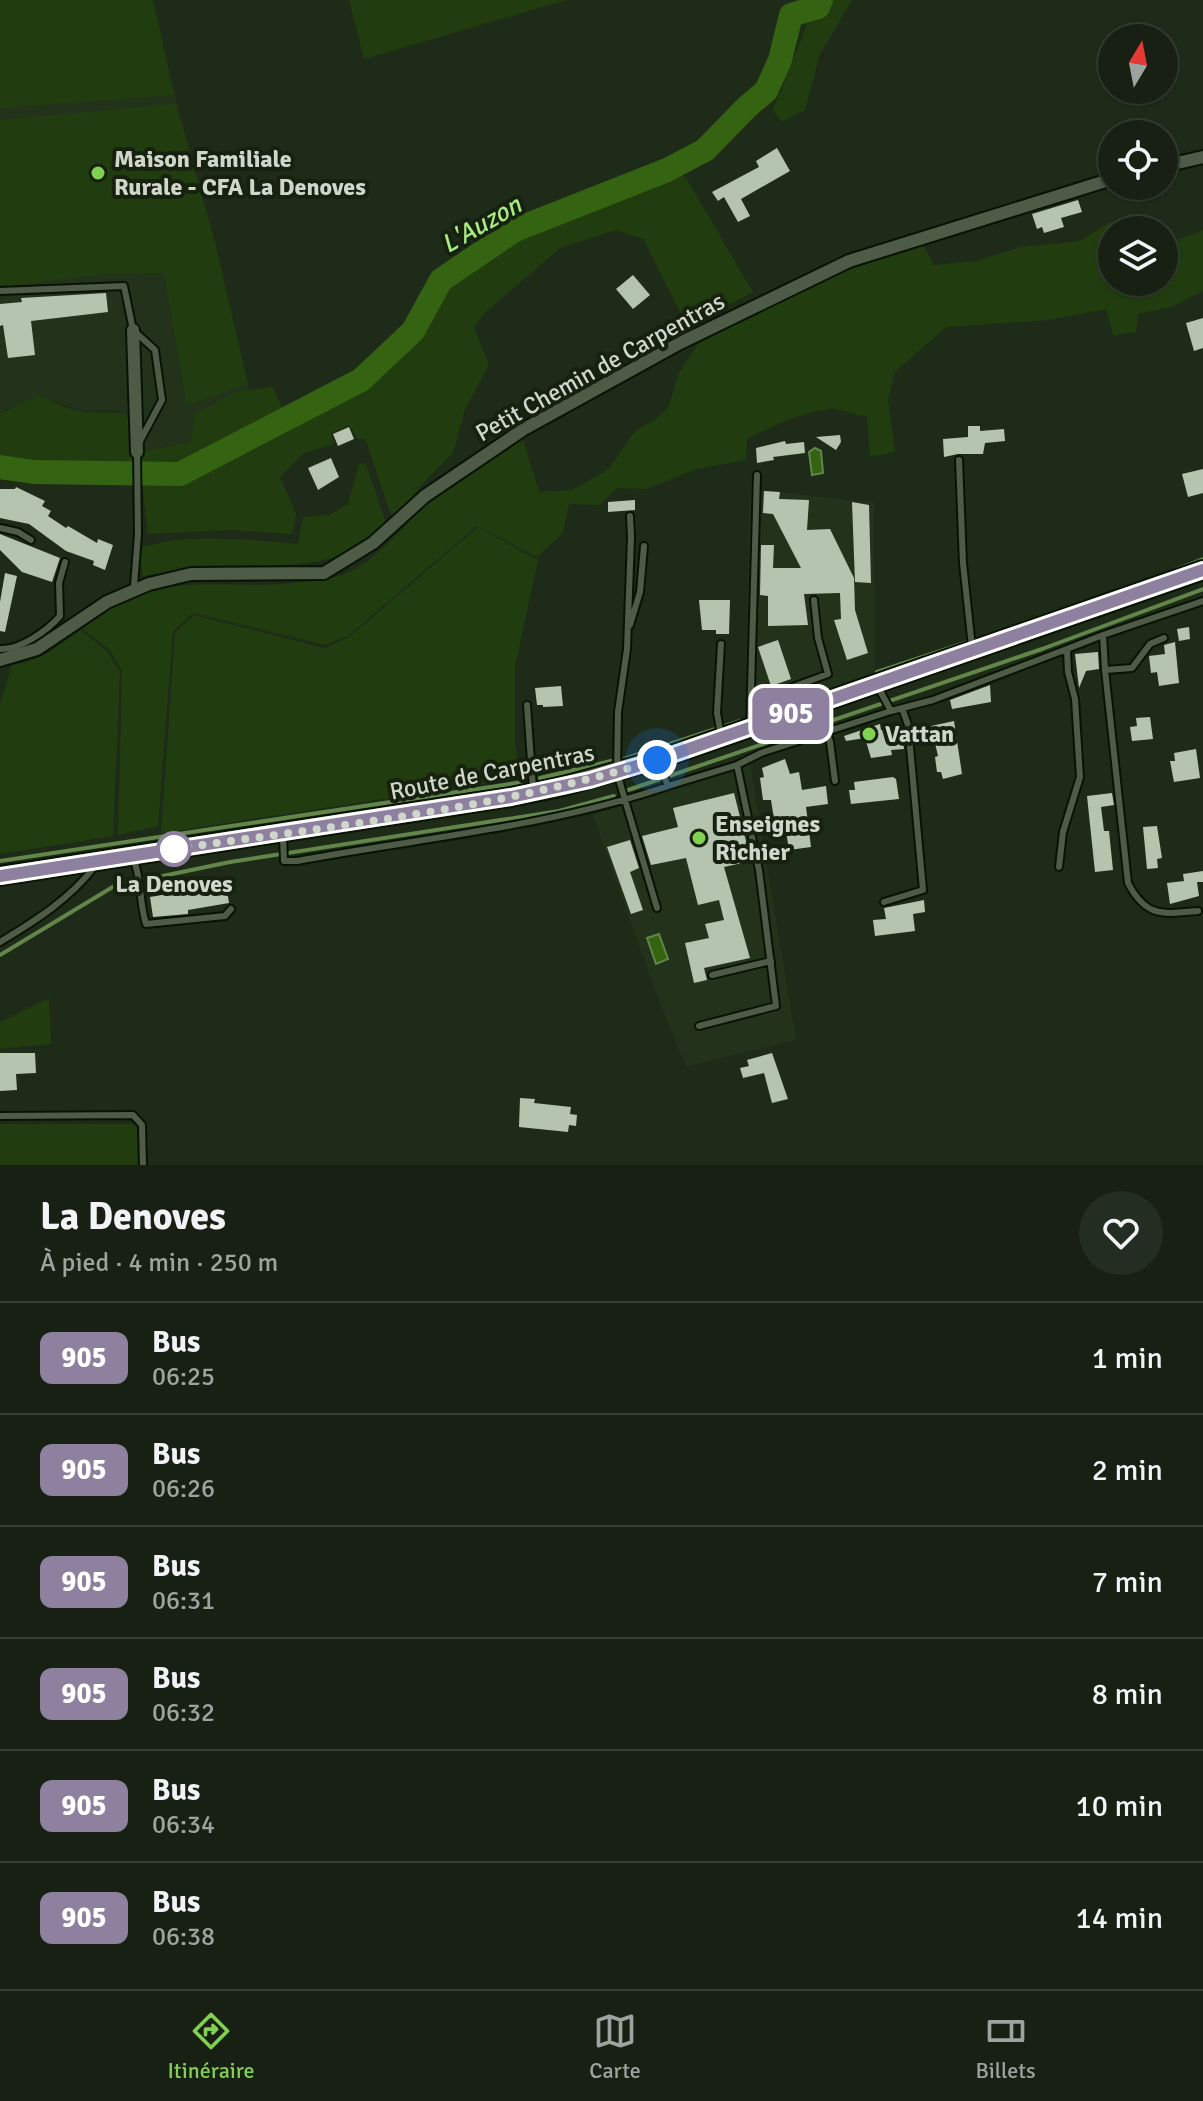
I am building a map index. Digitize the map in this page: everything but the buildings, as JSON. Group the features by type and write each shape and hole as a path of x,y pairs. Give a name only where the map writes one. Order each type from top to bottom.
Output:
{"main road":[{"name":"Route de Carpentras","path":"0,876 533,793 617,773 1203,570"}],"street":[{"path":"1178,163 1203,157"},
{"name":"Petit Chemin de Carpentras","path":"0,660 37,649 107,602 149,584 191,574 324,573 373,543 425,496 524,429 680,343 849,261 1098,183"},
{"path":"132,325 137,452"}],"lane":[{"path":"0,291 124,286 132,325 155,350 162,400 137,452 138,534 134,586"},
{"path":"959,460 963,563 972,650"},
{"path":"750,728 757,475"},
{"path":"630,516 627,632 618,712 617,773 657,908"},
{"path":"0,528 18,532 31,540"},
{"path":"627,632 640,592 644,546"},
{"path":"0,649 11,649 53,624 60,616 59,583 65,562"},
{"path":"786,715 779,692 828,674 818,638 814,600"},
{"path":"282,833 284,861 297,861 524,822 624,801 737,765 761,753 827,731 933,700 1103,635 1203,601"},
{"path":"1103,635 1128,883 1137,901 1163,914 1198,911"},
{"path":"1105,670 1132,668 1150,644 1164,638"},
{"path":"721,644 717,713 721,738"},
{"path":"1059,867 1063,832 1080,777 1075,699 1068,672 1067,649"},
{"path":"877,684 891,711"},
{"path":"819,704 835,781"},
{"path":"527,705 533,793"},
{"path":"884,902 923,890 908,725 902,708"},
{"path":"657,760 668,786"},
{"path":"699,1026 776,1006 759,870 737,765"},
{"path":"132,855 138,869 141,907 146,924 225,916 231,909"},
{"path":"0,942 79,887 100,860"},
{"path":"712,975 771,961"},
{"path":"0,1116 133,1115 142,1125 143,1165"}],"shaded area":[{"name":"Maison Familiale Rurale - CFA La Denoves","path":"0,0 153,0 249,390 191,442 144,451 119,411 79,410 39,395 0,413"},
{"path":"0,0 153,0 174,95 0,108"},
{"path":"349,0 567,0 364,59"},
{"path":"817,0 852,0 820,54 805,110 782,122 773,110"},
{"path":"176,104 215,242 248,384 187,405 164,273 104,274 0,285 0,120"},
{"path":"676,169 686,178 753,292 688,327 643,239 616,230 560,248 487,311 474,327 489,365 465,409 453,453 422,484 393,521 366,440 357,438 349,425 331,433 334,444 304,453 280,477 296,514 292,534 230,530 148,534 142,480 43,477 0,470 0,414 39,395 75,410 128,417 134,424 144,451 191,442 195,414 239,391 273,387 289,424 365,386 418,336 444,285 519,237"},
{"path":"1098,230 1098,296 1178,296 1178,240 1203,230 1203,291 1172,307 1138,314 1136,332 1113,335 1106,309 1048,320 946,327 895,372 888,399 895,452 870,457 867,416 830,409 798,416 747,439 746,460 697,469 646,489 617,488 600,505 569,504 563,533 537,557 477,526 348,636 325,645 193,613 173,631 158,826 118,835 122,671 109,649 82,629 111,608 139,594 167,587 282,584 344,574 375,555 419,512 456,482 523,439 539,492 572,490 609,469 635,431 668,408 679,373 698,344 736,318 844,269 922,243 934,265 977,261 1020,247 1080,241"},
{"path":"815,448 821,451 823,473 812,475 809,452"},
{"path":"359,463 366,464 387,526 368,542 347,553 301,564 204,566 142,576 140,548 159,543 219,538 298,544 303,517 329,515 348,504"},
{"path":"750,489 874,503 875,674 745,721"},
{"path":"478,527 538,560 515,666 515,740 520,778 161,833 175,632 194,615 325,648 349,637"},
{"path":"81,630 107,651 120,672 113,836 0,854 0,704 12,665 40,657"},
{"path":"750,764 796,1040 686,1067 656,993 593,815"},
{"path":"659,934 668,959 656,964 647,938"},
{"path":"49,998 51,1044 0,1049 0,1022"},
{"path":"0,1124 132,1124 137,1128 138,1165 0,1165"}],"waterway":[{"name":"L'Auzon","path":"0,467 34,472 180,474 361,380 413,331 441,280 515,230 667,170 705,150 766,91 780,60 791,15 818,7 821,0"},
{"path":"1175,570 1203,559"},
{"path":"628,790 1042,649 1203,589"},
{"path":"877,672 971,641"},
{"path":"782,726 806,718"},
{"path":"624,759 740,721"},
{"path":"540,778 611,761"},
{"path":"0,861 523,782"},
{"path":"0,955 121,882 559,811 614,796"}],"bus line":[{"name":"905","path":"0,876 511,797 590,780 657,760 1203,570"}],"place":[{"name":"Maison Familiale Rurale - CFA La Denoves","path":"98,173"},
{"name":"Vattan","path":"869,734"},
{"name":"Enseignes Richier","path":"699,838"},
{"name":"La Denoves","path":"174,849"}],"route":[{"path":"174,849 511,797 590,780 657,760"}]}
